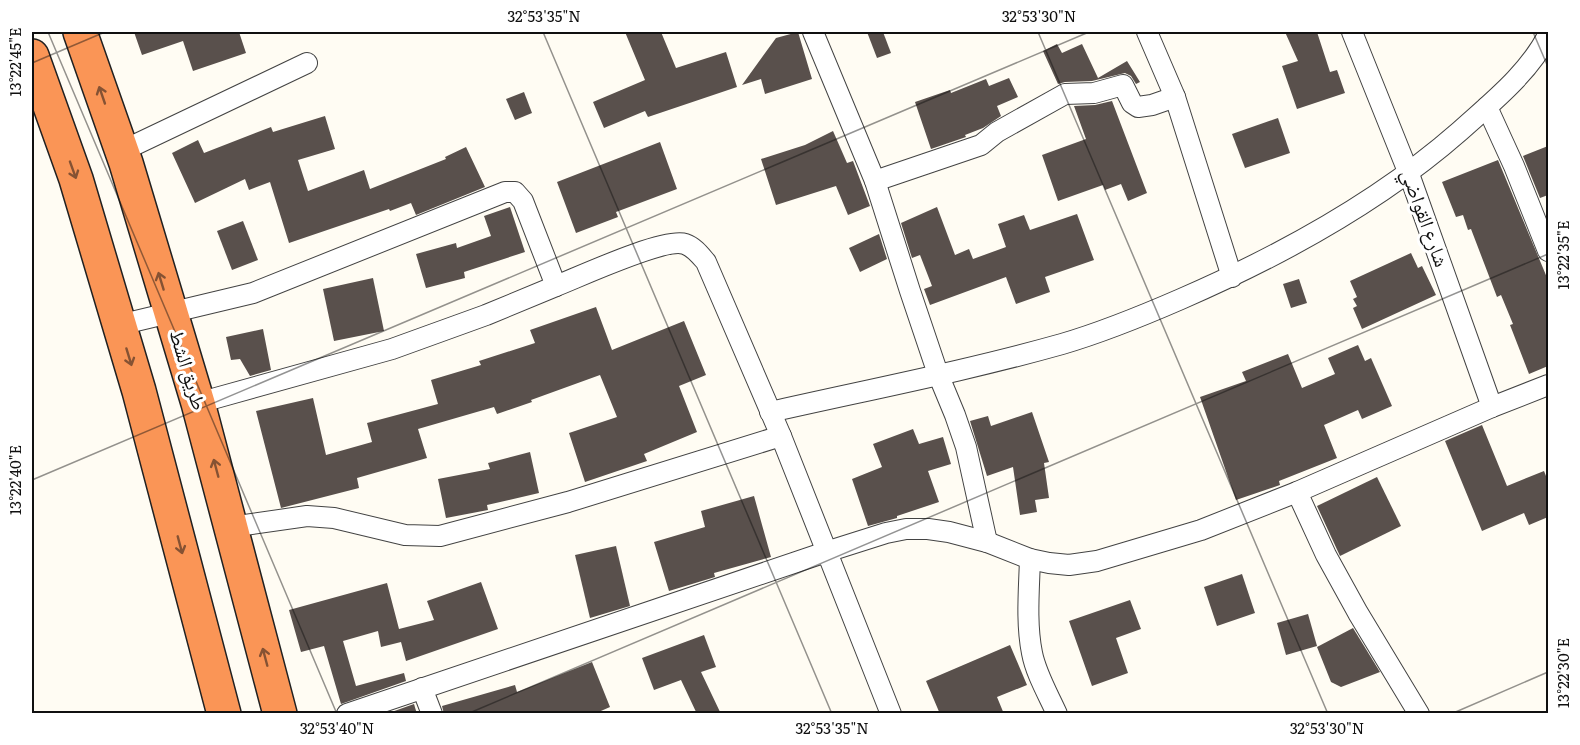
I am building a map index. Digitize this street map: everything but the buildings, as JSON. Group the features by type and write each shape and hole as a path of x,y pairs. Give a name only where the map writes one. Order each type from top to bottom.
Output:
{"highway":[{"name":"طريق الشط","path":"80,32 122,151 198,403 280,714"},
{"path":"32,56 76,179 139,391 224,714"}],"street":[{"path":"813,32 875,181 938,374 966,447 987,542"},
{"path":"1146,32 1175,97 1232,277"},
{"name":"شارع القواضي","path":"1352,32 1409,174 1492,407"},
{"path":"770,412 989,364 1064,343 1134,319 1232,277 1305,238 1409,174 1487,107 1529,63 1548,35"},
{"path":"122,151 307,63"},
{"path":"875,181 981,145 997,132 1065,94 1094,93 1123,85 1132,103 1138,107 1147,107 1175,97"},
{"path":"1487,107 1514,166 1548,251"},
{"path":"119,325 253,293 487,198 510,191 518,194 523,201 556,286"},
{"path":"198,403 392,349 486,315 640,253 678,242 686,244 706,262 781,436 891,714"},
{"path":"347,714 886,533 906,529 928,529 987,542 1049,564 1069,565 1097,561 1201,530 1297,492 1548,385"},
{"path":"231,527 307,516 334,518 405,535 440,536 568,502 781,436"},
{"path":"1297,492 1326,555 1419,714"},
{"path":"1030,559 1029,623 1032,653 1042,684 1057,714"},
{"path":"422,688 432,714"}]}
